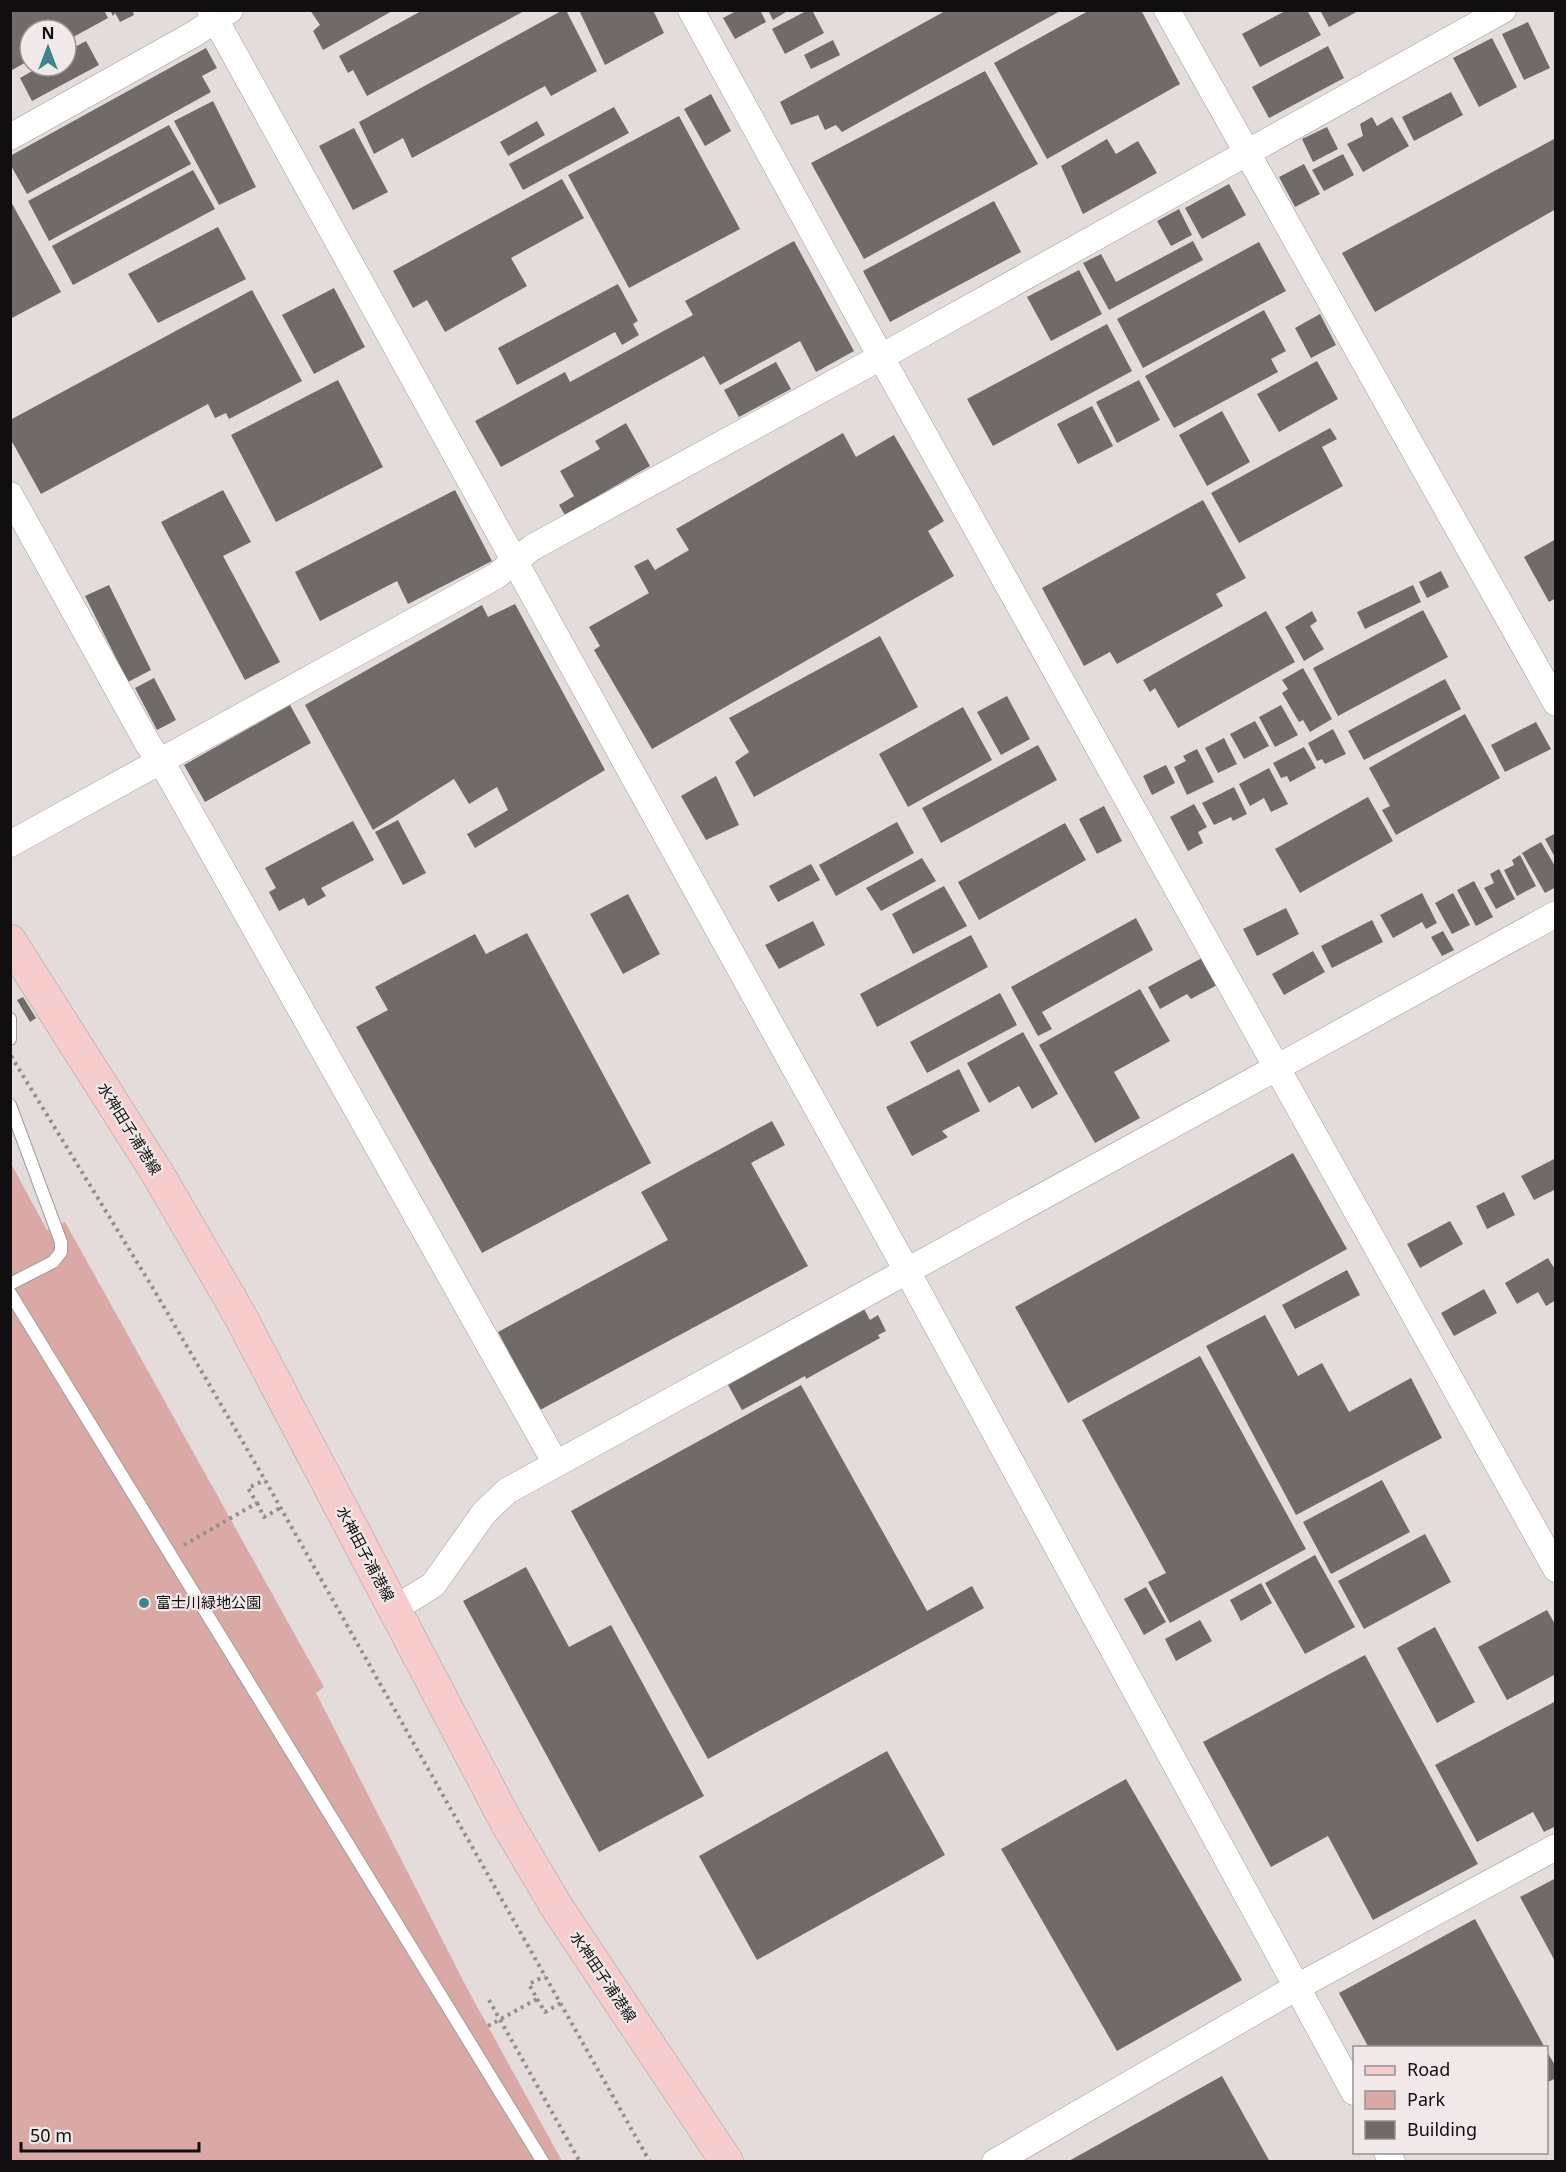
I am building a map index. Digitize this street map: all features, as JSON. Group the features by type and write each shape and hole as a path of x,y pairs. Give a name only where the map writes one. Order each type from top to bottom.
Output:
{"main road":[{"name":"水神田子浦港線","path":"10,940 159,1176 226,1291 508,1825 558,1909 727,2162"}],"street":[{"path":"691,10 881,357 1556,1569"},
{"path":"1167,10 1556,703"},
{"path":"10,844 496,576 533,547 881,357 1503,10"},
{"path":"10,137 218,14 514,561 907,1271 1353,2090"},
{"path":"10,495 148,744 160,761 556,1464"},
{"path":"394,1609 433,1585 494,1501 507,1491 1556,914"},
{"path":"995,2162 1297,1987 1556,1847"}],"lane":[{"path":"10,1019 10,1039"},
{"path":"10,1105 61,1242 61,1252 53,1262 10,1284"},
{"path":"10,1293 543,2162"}],"path":[{"path":"10,1055 154,1290 265,1480 650,2162"},
{"path":"265,1480 248,1488 264,1517 280,1508"},
{"path":"170,1553 257,1503"},
{"path":"545,1976 529,1984 537,1999 545,2012 561,2004"},
{"path":"488,2026 537,1999"},
{"path":"489,2000 580,2162"}],"green space":[{"name":"富士川緑地公園","path":"10,1162 47,1230 65,1222 324,1687 316,1693 468,1990 562,2161 11,2161"}],"building":[{"path":"10,10 104,10 108,18 78,34 78,18 18,18 18,67 12,70"},
{"path":"110,10 132,10 134,15 120,22 115,13 113,16"},
{"path":"310,10 394,10 323,50 313,31 320,25"},
{"path":"423,10 526,10 367,96 353,70 348,73 339,56"},
{"path":"566,10 597,71 551,96 545,86 412,158 403,138 374,154 359,122"},
{"path":"579,10 653,10 664,33 605,65"},
{"path":"738,10 760,10 766,22 735,39 723,18"},
{"path":"768,10 789,10 773,20"},
{"path":"812,10 824,33 785,54 772,29"},
{"path":"947,10 1062,10 842,132 836,125 825,130 818,115 791,125 780,102"},
{"path":"1090,10 1141,10 1180,84 1047,159 994,63"},
{"path":"1287,10 1307,10 1321,35 1260,67 1242,34"},
{"path":"1320,10 1360,10 1329,27"},
{"path":"1528,22 1550,68 1524,80 1502,34"},
{"path":"1492,38 1517,87 1479,107 1453,58"},
{"path":"833,40 840,55 811,69 804,55"},
{"path":"86,41 99,65 78,76 78,45"},
{"path":"1328,46 1344,78 1269,118 1252,87"},
{"path":"206,48 217,68 202,76 211,92 27,194 10,164 10,156"},
{"path":"985,71 1038,164 864,259 811,163"},
{"path":"20,78 75,78 32,101"},
{"path":"1451,92 1463,115 1414,141 1402,117"},
{"path":"711,94 731,131 705,146 684,109"},
{"path":"213,101 256,187 219,205 174,121"},
{"path":"614,107 629,133 523,190 509,164"},
{"path":"679,116 740,229 629,288 568,175"},
{"path":"1372,117 1377,126 1392,117 1409,146 1363,172 1347,144 1363,136 1360,124"},
{"path":"537,121 545,135 508,156 500,142"},
{"path":"169,125 191,164 49,241 28,201"},
{"path":"1327,127 1338,149 1313,162 1302,139"},
{"path":"354,128 388,192 353,210 319,146"},
{"path":"1556,138 1556,209 1375,312 1342,253"},
{"path":"1107,139 1116,154 1138,141 1157,173 1083,214 1061,166"},
{"path":"1343,154 1354,175 1324,191 1312,170"},
{"path":"1304,164 1320,194 1295,207 1279,177"},
{"path":"193,170 215,209 73,285 52,246"},
{"path":"562,179 584,218 511,258 527,286 445,332 427,300 413,308 393,271"},
{"path":"1229,184 1246,215 1202,239 1185,208"},
{"path":"10,200 61,292 10,319"},
{"path":"994,201 1021,252 890,322 863,271"},
{"path":"1179,209 1192,235 1171,246 1157,221"},
{"path":"218,227 246,279 158,323 128,274"},
{"path":"794,241 854,351 816,372 800,341 720,385 704,356 501,467 475,421 565,372 570,382 693,315 685,301"},
{"path":"1193,241 1203,260 1109,310 1083,263 1101,254 1116,282"},
{"path":"1259,242 1286,291 1143,368 1117,319"},
{"path":"1079,270 1102,314 1051,341 1027,297"},
{"path":"618,284 638,321 633,324 639,335 622,345 615,332 517,385 498,348"},
{"path":"334,288 365,347 314,374 282,315"},
{"path":"252,290 302,381 229,419 226,413 215,418 208,404 41,494 10,438 10,420"},
{"path":"1264,310 1286,351 1271,359 1278,372 1174,428 1145,376"},
{"path":"1320,314 1336,345 1311,358 1295,328"},
{"path":"1107,324 1132,371 993,446 967,399"},
{"path":"1317,361 1338,399 1279,432 1257,394"},
{"path":"776,362 791,389 739,417 724,390"},
{"path":"338,380 383,467 276,522 231,435"},
{"path":"1139,380 1160,420 1117,443 1096,402"},
{"path":"1092,406 1113,446 1078,464 1057,424"},
{"path":"1222,411 1250,462 1207,486 1179,435"},
{"path":"626,423 650,466 565,515 559,505 574,496 560,471 600,449 595,441"},
{"path":"1330,428 1337,439 1322,447 1343,486 1239,543 1211,493"},
{"path":"843,433 856,457 894,435 944,521 928,531 954,576 652,749 594,650 600,646 589,627 649,593 634,566 648,559 655,570 689,550 676,529"},
{"path":"223,490 251,542 223,556 280,662 245,680 161,522"},
{"path":"455,490 492,561 408,604 397,581 320,621 295,572"},
{"path":"1203,500 1246,578 1216,594 1223,606 1117,664 1110,652 1084,666 1042,588"},
{"path":"1556,539 1556,598 1549,602 1524,557"},
{"path":"1441,571 1449,587 1427,598 1419,582"},
{"path":"109,585 151,670 128,682 85,596"},
{"path":"1413,585 1421,602 1365,629 1357,612"},
{"path":"515,604 605,770 475,848 467,834 508,810 497,787 469,804 454,779 373,830 305,705 482,605 488,617"},
{"path":"1423,610 1448,657 1338,716 1313,668"},
{"path":"1266,611 1295,662 1178,728 1155,688 1150,692 1143,680"},
{"path":"1312,611 1317,621 1310,626 1324,649 1304,661 1285,627"},
{"path":"880,636 918,707 754,797 735,762 749,752 729,718"},
{"path":"1303,668 1332,719 1310,732 1303,720 1299,722 1282,693 1288,689 1282,680"},
{"path":"154,678 176,720 157,730 135,688"},
{"path":"1445,679 1461,709 1364,760 1348,731"},
{"path":"1007,696 1030,739 1001,755 977,712"},
{"path":"290,705 311,743 205,802 184,765"},
{"path":"1281,705 1298,735 1275,747 1259,717"},
{"path":"963,707 992,760 908,807 879,754"},
{"path":"1465,714 1500,778 1396,835 1382,810 1390,806 1369,768"},
{"path":"1255,721 1269,746 1244,759 1230,734"},
{"path":"1536,722 1551,749 1505,772 1491,745"},
{"path":"1333,729 1346,754 1325,764 1322,759 1317,761 1308,743"},
{"path":"1224,738 1237,764 1218,773 1205,748"},
{"path":"1038,745 1057,780 941,843 922,808"},
{"path":"1304,747 1316,768 1290,782 1287,776 1281,778 1273,763"},
{"path":"1197,749 1214,782 1187,795 1174,767 1186,761 1183,756"},
{"path":"1166,765 1175,783 1152,795 1143,776"},
{"path":"1269,768 1288,804 1271,812 1264,798 1250,806 1239,784"},
{"path":"716,776 739,825 706,840 681,796"},
{"path":"1234,787 1247,814 1233,821 1231,817 1214,825 1202,803"},
{"path":"1368,797 1393,841 1300,893 1275,849"},
{"path":"1194,804 1207,827 1198,832 1203,843 1188,851 1170,817"},
{"path":"1104,806 1122,841 1097,854 1079,819"},
{"path":"398,820 426,873 403,885 375,832"},
{"path":"353,821 374,860 321,888 326,896 308,906 304,898 279,911 269,892 276,888 265,868"},
{"path":"897,822 914,853 836,896 819,865"},
{"path":"1065,823 1086,860 979,920 958,882"},
{"path":"1556,833 1556,859 1545,839"},
{"path":"1541,842 1556,868 1556,887 1545,893 1522,853"},
{"path":"1520,855 1536,886 1517,896 1504,870 1514,865 1512,860"},
{"path":"922,858 936,881 881,911 866,888"},
{"path":"811,864 820,880 778,902 769,886"},
{"path":"1499,869 1515,899 1496,909 1484,888 1494,883 1490,874"},
{"path":"1474,881 1493,917 1476,926 1457,890"},
{"path":"944,886 967,926 913,954 892,914"},
{"path":"1422,893 1437,923 1426,929 1422,922 1393,938 1380,915"},
{"path":"1453,893 1470,925 1452,934 1435,903"},
{"path":"628,894 660,954 623,974 590,914"},
{"path":"1286,908 1299,934 1257,956 1243,929"},
{"path":"1136,918 1153,950 1042,1012 1052,1029 1038,1036 1011,987"},
{"path":"1372,920 1383,942 1332,968 1321,946"},
{"path":"813,921 825,945 779,969 765,945"},
{"path":"1443,931 1454,950 1442,956 1431,937"},
{"path":"527,933 651,1163 482,1253 356,1027 388,1010 375,987 475,934 486,954"},
{"path":"971,935 988,967 877,1027 860,994"},
{"path":"1313,951 1325,972 1284,995 1272,974"},
{"path":"1202,958 1217,985 1191,999 1187,994 1160,1009 1148,987"},
{"path":"1140,989 1170,1041 1114,1072 1140,1118 1095,1143 1039,1045"},
{"path":"1000,993 1017,1025 927,1073 910,1042"},
{"path":"23,997 36,1018 30,1022 17,1000"},
{"path":"1023,1032 1058,1094 1032,1109 1019,1086 989,1103 967,1063"},
{"path":"959,1069 980,1111 942,1131 948,1137 912,1156 886,1107"},
{"path":"772,1121 785,1145 751,1163 808,1266 540,1410 498,1332 668,1240 641,1192"},
{"path":"1293,1153 1347,1249 1068,1403 1015,1307"},
{"path":"1556,1158 1556,1189 1534,1200 1521,1176"},
{"path":"1504,1192 1515,1215 1487,1229 1476,1206"},
{"path":"1450,1221 1463,1244 1420,1268 1407,1244"},
{"path":"1548,1258 1556,1271 1556,1300 1546,1306 1538,1292 1517,1304 1505,1283"},
{"path":"1347,1270 1360,1295 1295,1329 1282,1305"},
{"path":"1484,1289 1497,1313 1454,1336 1441,1313"},
{"path":"864,1309 870,1320 878,1315 886,1331 878,1335 880,1338 806,1379 805,1376 742,1410 728,1385"},
{"path":"1265,1315 1298,1376 1322,1363 1349,1412 1411,1378 1442,1438 1296,1515 1206,1346"},
{"path":"1200,1356 1306,1549 1170,1623 1148,1582 1166,1573 1082,1420"},
{"path":"801,1385 927,1611 972,1586 984,1608 708,1759 571,1511"},
{"path":"1382,1480 1410,1532 1331,1574 1303,1522"},
{"path":"1425,1534 1451,1582 1364,1629 1338,1581"},
{"path":"1315,1555 1355,1627 1305,1654 1265,1583"},
{"path":"526,1567 569,1647 611,1625 704,1796 599,1852 463,1601"},
{"path":"1261,1583 1272,1603 1241,1621 1230,1600"},
{"path":"1146,1587 1166,1622 1144,1635 1124,1599"},
{"path":"1547,1610 1556,1626 1556,1674 1507,1700 1478,1647"},
{"path":"1200,1620 1212,1641 1176,1661 1165,1639"},
{"path":"1435,1627 1475,1702 1437,1723 1397,1648"},
{"path":"1365,1655 1478,1864 1373,1920 1328,1836 1271,1867 1203,1742"},
{"path":"1556,1701 1556,1826 1544,1832 1533,1812 1477,1842 1435,1765"},
{"path":"887,1751 945,1855 757,1960 699,1856"},
{"path":"1126,1779 1242,1980 1117,2051 1001,1849"},
{"path":"1556,1878 1556,1963 1520,1897"},
{"path":"1475,1919 1544,2046 1368,2046 1339,1993"},
{"path":"1548,2053 1556,2067 1556,2078 1548,2082"},
{"path":"1222,2076 1270,2162 1067,2162"}],"place":[{"name":"富士川緑地公園","path":"144,1603"}]}
